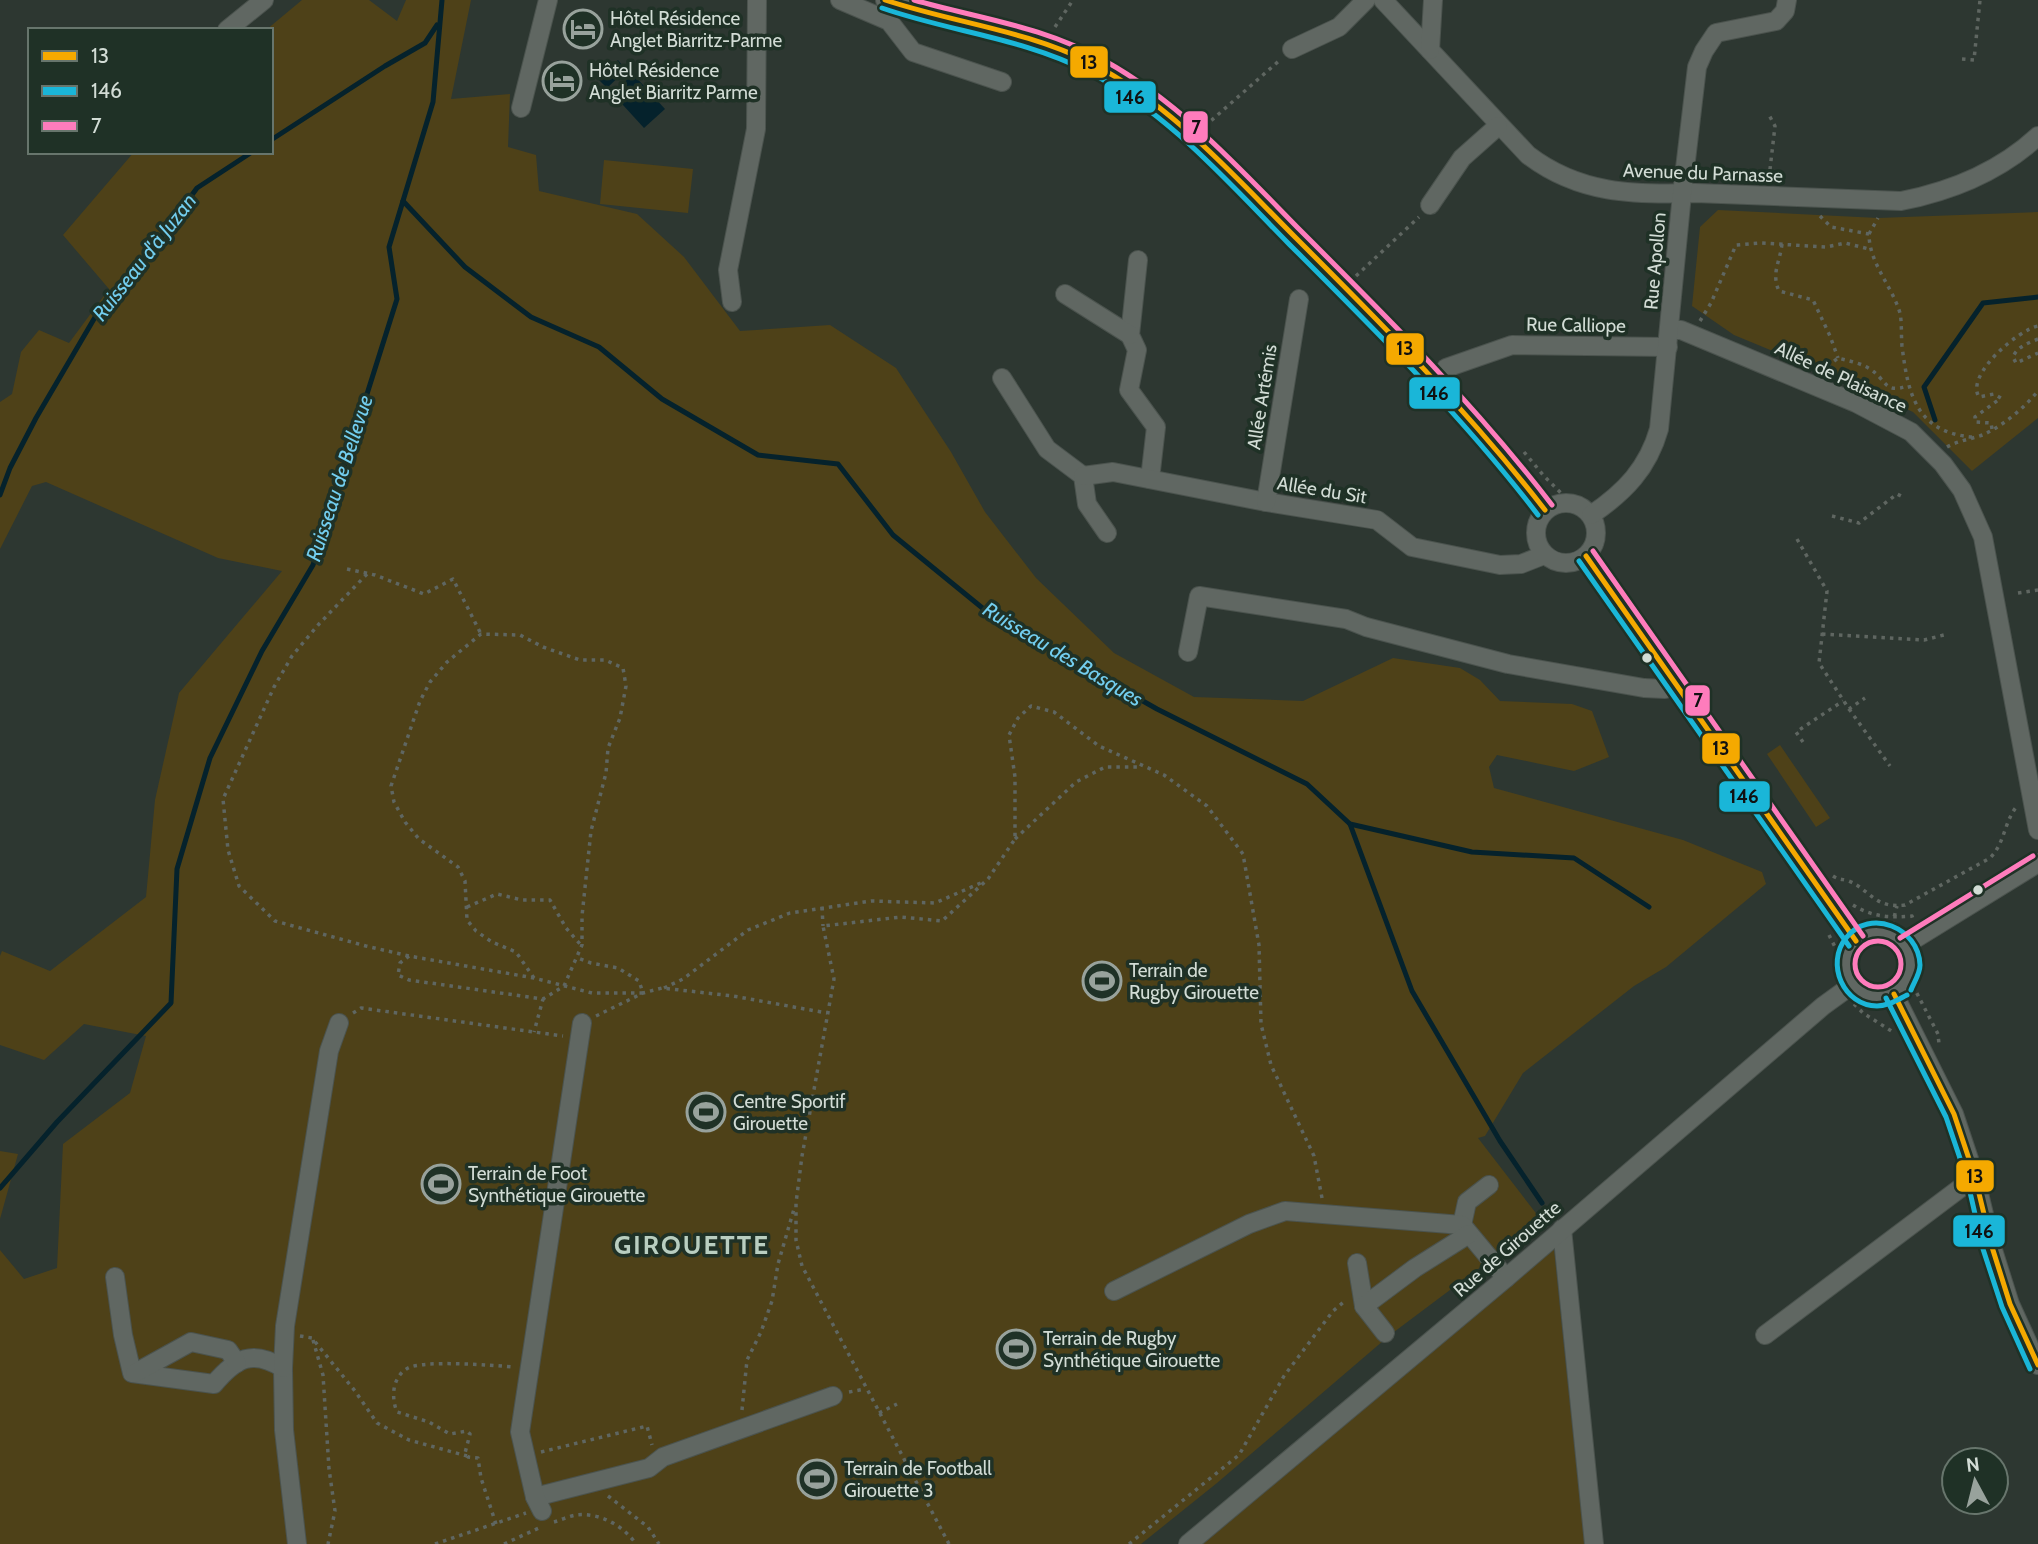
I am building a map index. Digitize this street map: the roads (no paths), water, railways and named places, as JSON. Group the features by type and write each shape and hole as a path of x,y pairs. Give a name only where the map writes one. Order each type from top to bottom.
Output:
{"street":[{"path":"229,28 264,0"},
{"path":"521,108 548,0"},
{"path":"732,302 728,270 756,129 757,0"},
{"path":"840,0 889,21 913,52 1002,82"},
{"path":"1292,49 1339,27 1366,0"},
{"name":"Avenue du Parnasse","path":"1383,0 1528,155 1548,170 1602,191 1669,196 1682,194 1901,201 1931,195 1963,184 1998,167 2038,136"},
{"path":"1430,50 1433,0"},
{"name":"Rue Apollon","path":"1669,339 1682,194 1698,67 1704,51 1716,33 1776,21 1785,11 1787,0"},
{"path":"889,21 891,2 1020,34 1056,47 1104,70 1140,95 1180,126 1228,170 1335,276 1434,379 1520,475 1545,510"},
{"path":"1430,205 1462,158 1498,125"},
{"path":"1138,260 1130,335 1137,350 1129,390 1156,427 1150,479"},
{"path":"1065,294 1130,335"},
{"name":"Allée Artémis","path":"1266,502 1298,299"},
{"name":"Allée de Plaisance","path":"1669,339 1681,330 1856,403 1911,432 1942,464 1962,490 1983,537 2038,830"},
{"path":"1591,514 1613,501 1636,478 1654,448 1659,429 1669,339"},
{"name":"Rue Calliope","path":"1446,368 1512,345 1669,339"},
{"path":"1003,378 1046,449 1083,477 1087,504 1107,533"},
{"name":"Allée du Sit","path":"1083,477 1113,472 1266,502 1377,520 1412,547 1500,565 1521,564 1545,555"},
{"path":"1570,502 1582,506 1591,514 1597,537 1586,556 1573,563 1562,563 1545,555 1537,542 1536,528 1545,510 1557,503 1570,502"},
{"path":"1586,556 1856,941"},
{"path":"1188,652 1199,596 1346,620 1508,664 1644,688 1665,689 1677,684"},
{"path":"1905,945 2038,863"},
{"path":"1892,925 1905,945 1912,967 1903,987 1885,997 1867,996 1848,988 1846,958 1856,941 1892,925"},
{"name":"Rue de Girouette","path":"1188,1544 1506,1278 1823,1006 1848,988"},
{"path":"1894,994 1954,1114 1975,1177 1992,1247 2010,1304 2038,1366"},
{"path":"297,1544 284,1430 285,1326 329,1051 339,1023"},
{"path":"582,1023 520,1432 539,1505 596,1481 649,1468 663,1457 834,1396"},
{"path":"1765,1335 1975,1177"},
{"path":"1364,1306 1465,1229 1467,1202 1489,1185"},
{"path":"1114,1291 1249,1224 1285,1210 1465,1229 1506,1278"},
{"path":"1562,1229 1594,1544"},
{"path":"1357,1263 1364,1306 1385,1333"},
{"path":"115,1277 122,1335 132,1373 214,1384 230,1365 252,1358 269,1360 283,1368"},
{"path":"135,1373 191,1342 228,1350 237,1363"}],"water":[{"path":"618,60 626,70 607,88 598,79"},
{"path":"633,74 665,109 644,128 612,93"}],"waterway":[{"name":"Ruisseau de Bellevue","path":"0,1188 57,1122 171,1003 177,869 210,758 262,651 313,565 397,299 389,247 433,102 442,0"},
{"name":"Ruisseau d'à Juzan","path":"273,139 425,43 437,25"},
{"name":"Ruisseau d'à Juzan","path":"0,495 10,468 36,418 101,307 141,264 197,188 249,154"},
{"name":"Ruisseau des Basques","path":"403,201 465,267 531,317 599,347 662,399 758,455 838,464 893,535 991,615 1157,709 1307,784 1350,824 1472,852 1574,858 1649,907"},
{"path":"1935,420 1924,387 1983,303 2038,297"},
{"path":"1350,824 1412,991 1500,1141 1542,1203"}],"place":[{"name":"Hôtel Résidence Anglet Biarritz-Parme","path":"583,29"},
{"name":"Hôtel Résidence Anglet Biarritz Parme","path":"562,81"},
{"name":"Terrain de Rugby Girouette","path":"1102,981"},
{"name":"Centre Sportif Girouette","path":"706,1112"},
{"name":"Terrain de Foot Synthétique Girouette","path":"441,1184"},
{"name":"Terrain de Rugby Synthétique Girouette","path":"1016,1349"},
{"name":"Terrain de Football Girouette 3","path":"817,1479"}],"district":[{"name":"GIROUETTE","path":"692,1245"}]}
